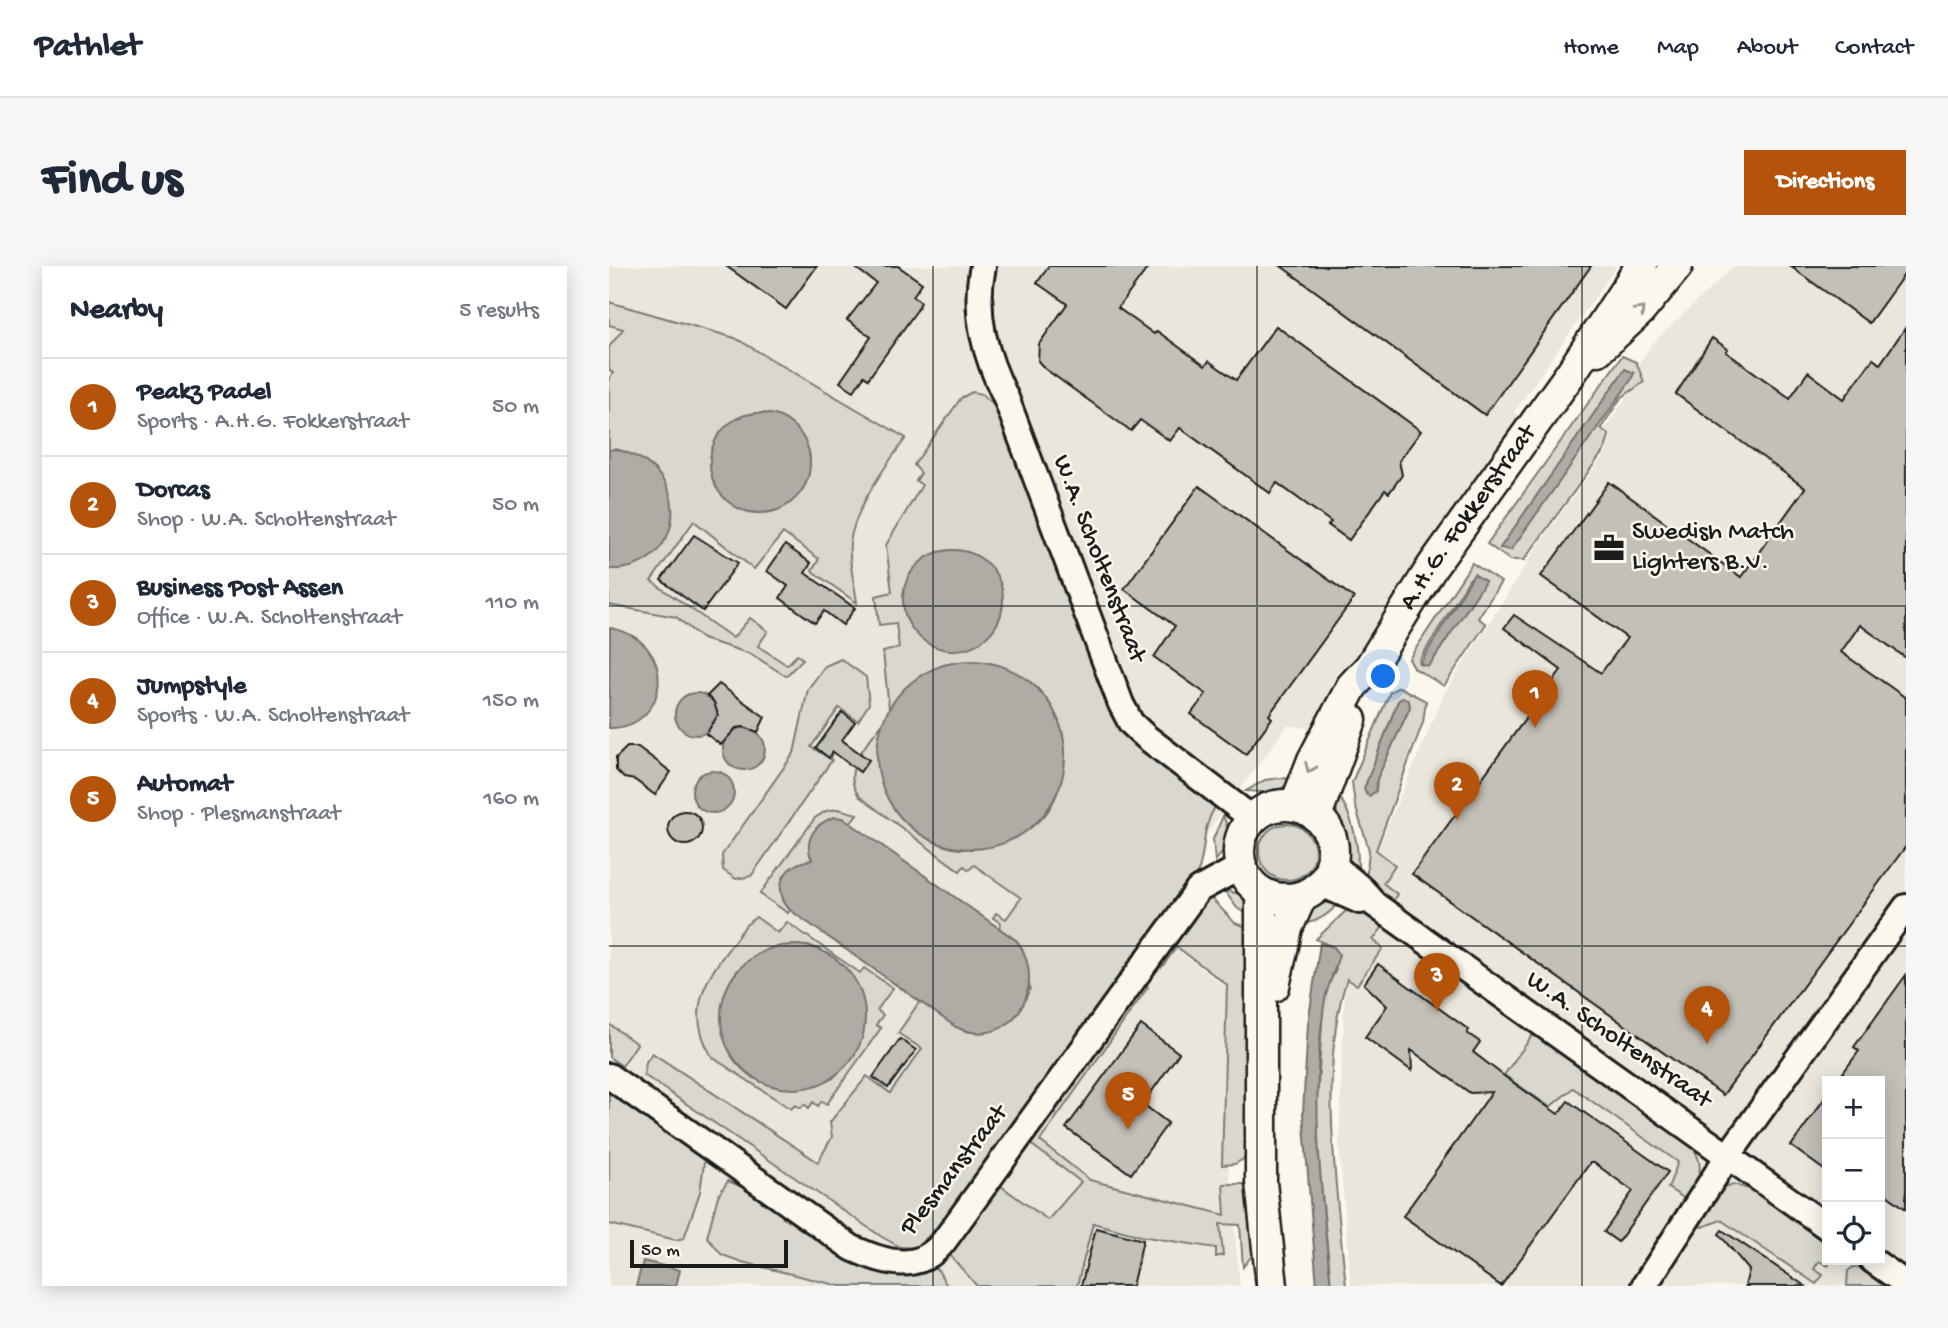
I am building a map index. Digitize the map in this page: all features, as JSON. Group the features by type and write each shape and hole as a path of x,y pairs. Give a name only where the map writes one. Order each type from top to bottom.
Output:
{"street":[{"name":"W.A. Scholtenstraat","path":"983,266 979,313 989,365 1006,398 1121,704 1131,723 1146,737 1253,819"},
{"name":"A.H.G. Fokkerstraat","path":"1306,811 1313,760 1346,697 1370,667 1445,547 1571,373 1641,266"},
{"name":"A.H.G. Fokkerstraat","path":"1571,373 1640,312 1677,266"},
{"path":"1262,1042 1293,908 1318,881 1331,836 1306,811 1272,807 1253,819 1241,841 1242,866 1246,876 1261,892 1279,898 1318,881"},
{"name":"Plesmanstraat","path":"609,1076 852,1248 875,1259 914,1264 935,1254 1198,890 1242,866"},
{"name":"W.A. Scholtenstraat","path":"1318,881 1357,900 1374,904 1822,1223"},
{"path":"1261,892 1261,1182 1272,1286"},
{"path":"1644,1286 1728,1156 1906,907"},
{"path":"1879,1265 1906,1284"}],"shaded area":[{"path":"609,266 1617,266 1514,412 1522,420 1323,731 1288,725 1141,921 1229,990 1224,1118 1240,1286 609,1286"},
{"path":"1734,266 1906,266 1906,1286 1351,1286 1339,1146 1345,982 1376,853 1444,694 1545,535 1607,451 1605,429 1632,389 1630,376 1652,344"},
{"path":"609,302 735,338 906,438 872,488 853,530 850,558 857,603 812,571 819,559 783,533 754,569 694,521 651,581 733,638 750,618 768,631 758,646 787,665 797,655 803,659 786,676 751,654 703,639 676,617 609,605 609,379 613,373 609,370 609,347 623,329 609,325","holes":["760,413 809,451 807,476 802,487 786,504 763,512 750,512 711,452 718,437 729,426 744,417"]},
{"path":"1622,356 1636,362 1644,382 1621,398 1601,428 1609,435 1605,449 1524,560 1510,560 1487,544"},
{"path":"1625,369 1634,373 1631,380 1511,550 1500,548"},
{"path":"972,392 982,394 996,406 1113,710 1216,805 1208,823 1198,872 945,1220 916,1248 900,1247 882,1237 644,1075 646,1062 652,1053 818,1162 832,1137 830,1122 867,1076 890,1093 922,1049 898,1033 920,1001 956,1027 1007,1024 1023,1005 1030,988 1017,941 999,928 1001,923 993,918 996,913 1006,919 1021,898 974,865 969,870 964,866 960,871 860,797 852,777 863,749 883,722 878,756 884,789 891,804 914,829 929,839 961,849 1001,838 1035,824 1049,809 1059,787 1064,763 1064,742 1058,719 1046,698 950,663 916,681 889,709 883,652 899,648 896,623 879,625 876,596 892,592 886,545 922,485 916,481 921,473 914,465 961,398","holes":["913,570 985,638 965,648 943,649 904,602 908,579"]},
{"path":"760,413 779,417 795,428 806,444 810,463 806,482 795,498 779,509 760,513 741,509 725,498 714,482 710,463 714,444 725,428 741,417"},
{"path":"615,449 642,460 661,477 670,497 672,518 666,538 653,555 634,566 609,569 609,450"},
{"path":"953,550 972,554 988,565 999,581 1003,600 999,619 988,635 972,646 953,650 934,646 918,635 907,619 903,600 907,581 918,565 934,554"},
{"path":"1472,563 1501,582 1478,618 1486,624 1444,686 1414,668 1409,659","holes":["1470,578 1485,581 1431,663 1428,666 1420,664 1419,661"]},
{"path":"1474,574 1485,581 1483,585 1431,663 1428,666 1420,664"},
{"path":"610,628 633,636 648,649 657,666 659,683 655,700 645,715 629,725 609,728"},
{"path":"841,659 866,677 869,704 858,721 839,708 811,747 832,760 751,876 736,879 723,870 722,855 794,753 808,689 825,666"},
{"path":"971,661 1007,668 1038,688 1058,719 1065,755 1058,791 1038,822 1007,842 971,849 935,842 904,822 884,791 877,755 884,719 904,688 935,668"},
{"path":"1399,687 1426,701 1423,722 1376,850 1395,865 1383,883 1397,894 1392,903 1366,882 1369,850 1355,805 1352,782 1390,692","holes":["1403,697 1410,707 1381,770 1366,794 1364,789 1398,701"]},
{"path":"696,693 711,699 717,714 711,729 696,735 681,729 675,714 681,699"},
{"path":"1403,697 1409,701 1410,707 1377,779 1376,791 1369,796 1364,789 1398,701"},
{"path":"744,728 759,734 765,749 759,764 744,770 729,764 723,749 729,734"},
{"path":"713,771 728,777 734,792 728,807 713,813 698,807 692,792 698,777"},
{"path":"1294,779 1276,793 1246,791 1265,780"},
{"path":"1337,794 1347,811 1354,832 1358,854 1357,873 1348,858 1341,835"},
{"path":"838,809 857,814 850,823 835,817 819,825 810,855 813,860 797,864 783,901 790,910 788,913 760,894 815,818 826,811"},
{"path":"1223,816 1227,840 1215,861 1213,839"},
{"path":"835,817 843,818 1017,941 1026,959 1029,977 1027,995 1019,1011 1008,1023 993,1031 976,1033 956,1027 790,910 781,893 783,878 794,866 812,860 809,846 813,833 822,823"},
{"path":"1287,824 1298,826 1307,832 1313,841 1313,863 1307,872 1298,878 1287,880 1276,878 1267,872 1261,863 1259,852 1261,841 1267,832 1276,826"},
{"path":"1224,890 1243,895 1251,917 1237,908"},
{"path":"1209,896 1235,923 1249,928 1248,1156 1235,1164 1222,1165 1227,985 1177,947 1161,968 1159,965 1201,898"},
{"path":"1330,902 1338,904 1320,919 1297,925 1312,906"},
{"path":"1357,907 1384,925 1373,940 1383,948 1357,985 1347,979 1338,1013 1333,1050 1332,1131 1346,1286 1331,1286 1317,1143 1317,1100 1323,1008 1327,987 1336,970 1333,947 1316,939 1349,908"},
{"path":"756,917 778,933 787,922 860,973 864,968 893,988 877,1010 883,1015 876,1025 881,1028 827,1104 822,1101 818,1106 813,1102 809,1108 804,1104 801,1108 795,1105 791,1109 712,1057 699,1019 700,1003 713,972 746,925","holes":["811,946 832,958 848,972 859,988 864,1006 864,1024 859,1043 848,1061 832,1079 796,1082 761,1081 741,1068 732,1057 728,1022 727,992 734,976 751,960 775,950"]},
{"path":"1320,943 1334,947 1339,954 1325,999 1317,1111 1331,1286 1317,1286 1303,1113 1308,1024"},
{"path":"793,945 820,951 844,966 859,990 865,1017 859,1044 844,1068 820,1083 793,1089 766,1083 742,1068 727,1044 721,1017 727,990 742,966 766,951"},
{"path":"1144,985 1148,987 1040,1141 1090,1180 1225,1215 1223,1184 1244,1184 1251,1194 1254,1253 1243,1267 1240,1225 1220,1224 1223,1255 1216,1257 1216,1248 1141,1236 1093,1223 1077,1286 977,1286 948,1253 998,1184 1048,1220 1081,1182 1028,1142"},
{"path":"609,1024 637,1044 622,1066 609,1057"},
{"path":"1532,1036 1538,1036 1694,1149 1698,1156 1699,1175 1685,1199 1668,1188 1678,1162 1573,1088 1550,1107 1504,1075"},
{"path":"609,1087 705,1156 700,1192 684,1238 676,1240 609,1224"},
{"path":"728,1181 750,1190 846,1259 930,1267 938,1270 947,1286 840,1286 722,1255 707,1237 718,1196"},
{"path":"1733,1184 1755,1191 1822,1239 1822,1263 1819,1261 1814,1269 1823,1275 1816,1284 1721,1220 1702,1227 1695,1221 1720,1189"},
{"path":"643,1261 680,1270 676,1286 636,1286"},
{"path":"1853,1267 1861,1268 1887,1286 1847,1286 1848,1271"}],"building":[{"path":"726,266 817,266 786,309"},
{"path":"853,266 898,266 922,283 913,296 921,302 917,310 868,379 864,376 854,391 840,382 871,337 847,320 876,283"},
{"path":"1049,266 1149,266 1118,308 1154,334 1157,331 1205,366 1209,361 1236,380 1276,326 1421,431 1399,461 1402,475 1389,493 1385,490 1349,540 1328,525 1331,522 1277,483 1270,493 1180,428 1170,441 1140,420 1131,431 1038,361 1039,344 1067,304 1037,283"},
{"path":"1281,266 1591,266 1485,415"},
{"path":"1790,266 1906,266 1906,272 1869,323"},
{"path":"1906,327 1906,658 1860,625 1841,652 1906,698 1906,846 1723,1095 1412,874 1561,670 1504,628 1514,615 1601,673 1627,638 1541,576 1609,482 1741,577 1805,488 1676,394 1712,338 1728,349 1726,352 1790,398 1808,372 1844,399 1873,359 1880,364"},
{"path":"1199,486 1354,598 1269,715 1272,718 1246,754 1191,714 1206,694 1154,657 1175,626 1124,589"},
{"path":"694,535 738,563 703,611 661,580"},
{"path":"785,545 811,563 805,573 855,608 843,625 824,611 815,623 780,598 788,586 767,571"},
{"path":"719,684 765,717 758,732 744,727 736,728 721,745 706,734 718,715 714,702 707,696"},
{"path":"842,712 855,722 842,740 869,760 860,772 833,752 829,758 816,748"},
{"path":"627,747 638,747 671,772 655,795 635,780 624,778 616,770 616,758"},
{"path":"685,811 697,816 702,828 697,840 685,845 673,840 668,828 673,816"},
{"path":"1378,964 1469,1030 1467,1033 1480,1042 1473,1052 1504,1076 1558,1114 1568,1101 1668,1172 1618,1242 1604,1232 1633,1191 1594,1163 1590,1163 1501,1286 1403,1216 1492,1092 1470,1093 1411,1050 1412,1071 1365,1037 1387,1006 1364,984"},
{"path":"1906,975 1906,1209 1885,1194 1885,1076 1841,1076 1859,1051 1854,1047"},
{"path":"1141,1025 1179,1053 1143,1104 1168,1123 1131,1174 1066,1128"},
{"path":"900,1039 916,1050 888,1088 873,1077"},
{"path":"1822,1102 1822,1168 1791,1146"},
{"path":"1096,1228 1143,1240 1132,1286 1081,1286"},
{"path":"1722,1230 1805,1286 1745,1286 1749,1270 1719,1234"}],"place":[{"name":"Swedish Match Lighters B.V.","path":"1609,548"},
{"name":"Peakz Padel","path":"1535,728"},
{"name":"Dorcas","path":"1457,820"},
{"name":"Business Post Assen","path":"1437,1011"},
{"name":"Jumpstyle","path":"1707,1044"},
{"name":"Automat","path":"1128,1130"}]}
